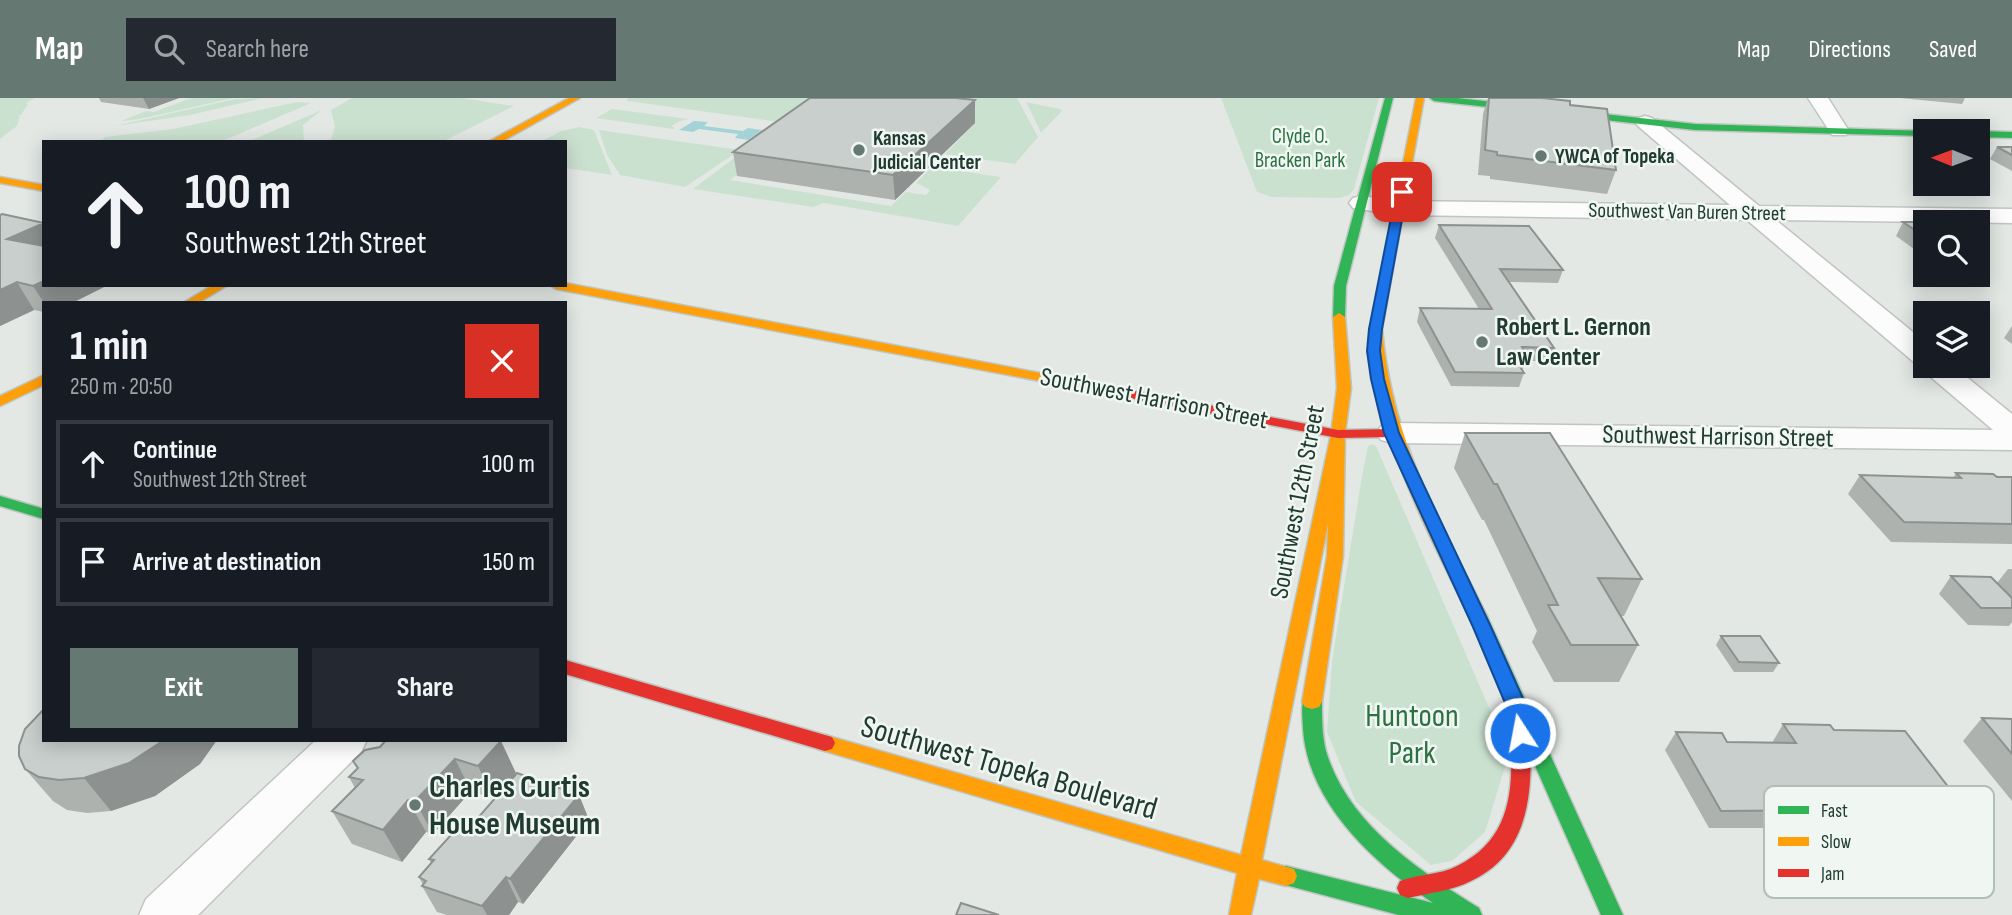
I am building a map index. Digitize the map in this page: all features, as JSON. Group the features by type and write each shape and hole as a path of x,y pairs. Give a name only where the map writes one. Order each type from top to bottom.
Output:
{"main road":[{"path":"497,140 576,98"},
{"name":"Southwest 12th Street","path":"1240,915 1338,434 1344,388 1339,321 1340,286 1389,98"},
{"path":"1420,98 1380,303 1374,351 1378,379 1392,433 1612,915"},
{"path":"1434,98 1645,122 1735,129 1913,133"},
{"path":"1990,134 2012,135"},
{"path":"0,180 42,188"},
{"path":"193,301 218,287"},
{"name":"Southwest Harrison Street","path":"566,287 1338,434 1392,433"},
{"path":"0,402 42,380"},
{"path":"1338,434 1335,556 1311,696 1317,754 1344,810 1376,846 1421,885 1471,915"},
{"path":"0,501 42,513"},
{"name":"Southwest Topeka Boulevard","path":"567,668 1194,852 1439,915"},
{"path":"1368,897 1465,874 1501,850 1516,819 1522,793 1518,710"},
{"path":"1368,897 1401,915"}],"street":[{"path":"1818,98 1839,131"},
{"path":"1645,122 1913,347"},
{"name":"Southwest Van Buren Street","path":"1361,203 1398,208 2012,216"},
{"path":"1949,378 2012,430"},
{"name":"Southwest Harrison Street","path":"1392,433 2012,440"},
{"path":"164,915 343,742"}],"green space":[{"path":"0,98 35,98 26,103 28,104 21,115 17,115 20,116 17,126 0,139"},
{"path":"191,98 233,98 121,121 146,111 154,112"},
{"path":"263,98 190,115 115,126 235,99"},
{"path":"352,98 462,98 514,106 446,140 331,140 335,127 331,110"},
{"path":"628,98 1017,98 1038,137 1015,164 945,154 976,122 833,104 787,123 627,101"},
{"name":"Clyde O. Bracken Park","path":"1221,98 1379,98 1354,189 1349,195 1339,198 1272,197 1257,192"},
{"path":"297,102 311,103 225,140 103,140 104,137 173,129"},
{"path":"1026,102 1060,109 1062,111 1041,133"},
{"path":"612,109 689,119 671,126 675,128 673,129 596,118"},
{"path":"322,110 303,125 304,140 252,140"},
{"path":"579,127 594,130 612,175 567,168 567,140 545,140 561,131"},
{"path":"599,130 740,150 685,187 620,175 607,155"},
{"path":"778,145 730,180 891,206 906,192 926,195 930,190 916,183 932,167 1001,177 958,226 824,203 813,207 693,189 745,150"},
{"name":"Huntoon Park","path":"1368,446 1376,446 1508,757 1485,832 1452,861 1431,865 1356,802 1327,732 1332,661 1362,476"}],"water":[{"path":"694,121 708,122 704,126 743,131 748,128 762,130 748,140 735,138 738,134 699,129 693,132 679,130"}],"building":[{"path":"810,98 975,100 893,175 733,152"},
{"path":"1489,98 1542,98 1570,101 1570,105 1607,109 1616,170 1497,155 1497,152 1485,150"},
{"path":"1997,147 2012,147 2012,155"},
{"path":"0,215 42,223 7,239 42,246 42,282 33,286 17,282 0,290"},
{"path":"1903,222 1913,222 1913,229"},
{"path":"1439,225 1529,226 1563,270 1500,269 1554,348 1522,347 1528,357 1514,357 1524,373 1455,372 1420,308 1492,309"},
{"path":"1465,433 1550,433 1642,579 1598,578 1638,645 1571,645 1548,605 1558,605 1497,484 1494,484"},
{"path":"1956,473 2012,477 2012,524 1904,522 1860,475 1961,478"},
{"path":"1951,576 1991,577 2012,598 2012,608 1981,608"},
{"path":"1721,636 1760,636 1779,663 1739,662"},
{"path":"42,711 42,742 161,742 129,763 84,778 59,780 39,777 25,769 19,756 19,746 25,729"},
{"path":"1982,718 2012,719 2012,754"},
{"path":"1783,724 1830,725 1834,730 1905,731 1948,786 1764,786 1764,811 1721,811 1676,732 1722,733 1727,742 1796,743"},
{"path":"384,742 500,742 478,766 455,759 415,801 408,800 383,830 332,811 363,780 349,777 358,768 353,761 365,750 380,747"},
{"path":"517,773 579,795 510,879 506,877 482,906 422,886 426,881 419,877 434,860 429,859 461,824 471,826"},
{"path":"961,903 999,915 956,915"}],"traffic: fast":[{"path":"1339,317 1340,286 1389,98"},
{"path":"1434,98 1695,127 1913,133"},
{"path":"1990,134 2012,135"},
{"path":"0,501 42,513"},
{"path":"1478,616 1612,915"},
{"path":"1312,702 1316,750 1329,782 1344,807 1361,829 1401,867 1471,915"},
{"path":"1286,876 1439,915"}],"traffic: slow":[{"path":"497,140 576,98"},
{"path":"1420,98 1376,329 1379,368 1386,405 1411,477 1478,616"},
{"path":"0,180 42,188"},
{"path":"193,301 218,287"},
{"path":"567,287 1093,387"},
{"path":"1240,915 1338,434 1344,388 1339,317"},
{"path":"0,402 42,380"},
{"path":"1312,702 1335,556 1338,434"},
{"path":"825,743 1194,852 1286,876"}],"traffic: jam":[{"path":"1093,387 1338,434 1392,433"},
{"path":"567,668 825,743"},
{"path":"1408,888 1466,873 1487,859 1503,842 1513,824 1519,803 1521,757 1518,710"}],"place":[{"name":"Kansas Judicial Center","path":"859,150"},
{"name":"YWCA of Topeka","path":"1541,156"},
{"name":"Robert L. Gernon Law Center","path":"1482,342"},
{"name":"Charles Curtis House Museum","path":"415,805"}],"route":[{"path":"1402,192 1380,303 1374,351 1384,408 1406,467 1518,710 1520,733"}]}
